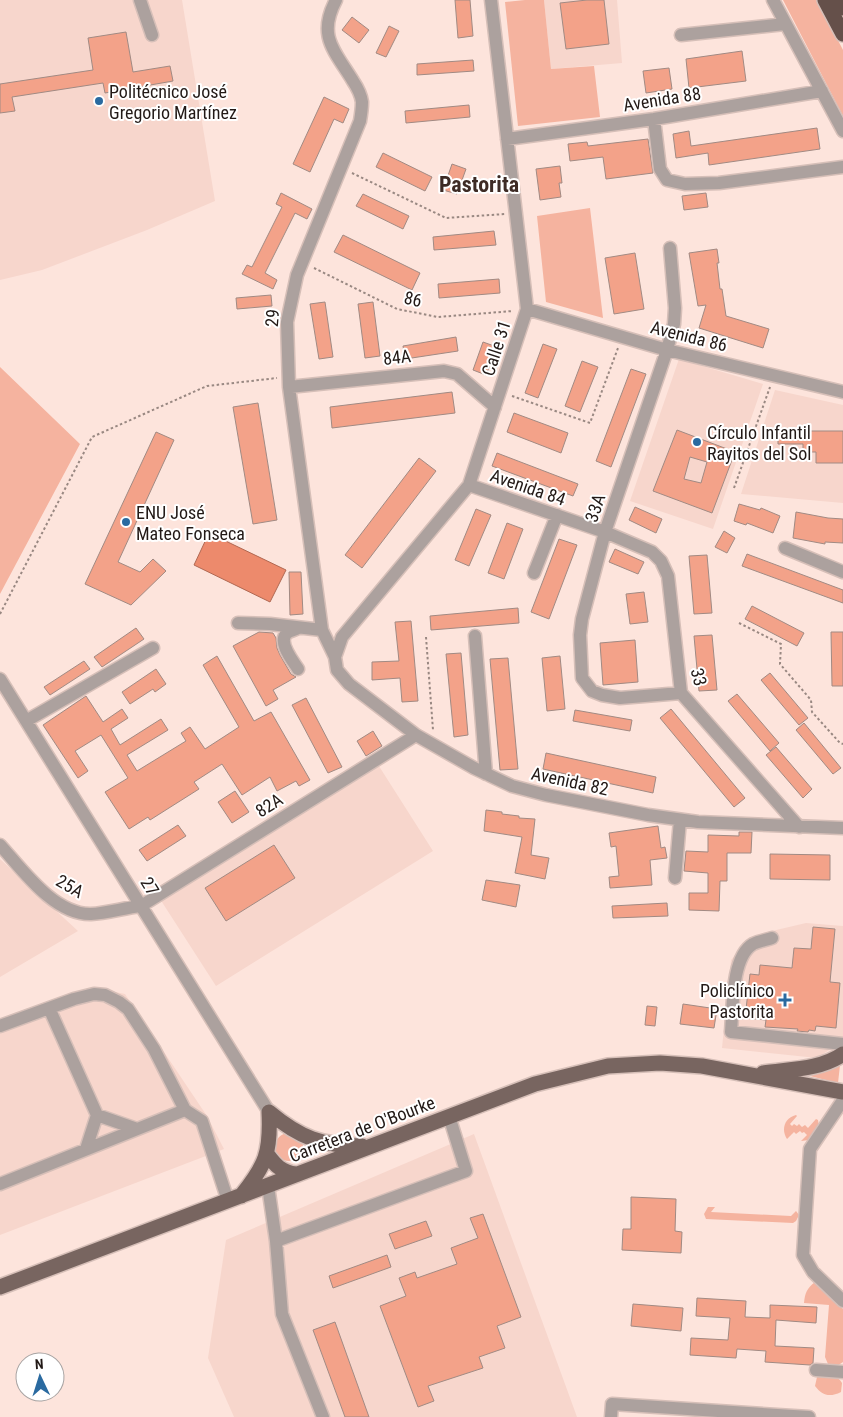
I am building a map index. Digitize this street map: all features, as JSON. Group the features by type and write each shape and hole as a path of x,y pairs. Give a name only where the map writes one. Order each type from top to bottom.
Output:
{"highway":[{"path":"825,0 843,34"},
{"path":"839,0 843,8"}],"main road":[{"path":"749,1075 815,1067 843,1054"},
{"name":"Carretera de O'Bourke","path":"0,1287 534,1084 608,1066 660,1062 702,1066 843,1092"},
{"path":"269,1112 283,1124 314,1140 342,1146 374,1146"},
{"path":"235,1198 263,1165 267,1154 270,1129 269,1112"},
{"path":"267,1154 279,1168 287,1173 302,1172 313,1161 314,1140"}],"street":[{"path":"140,0 152,36"},
{"name":"29","path":"335,657 322,630 289,382 287,322 297,274 360,121 362,100 359,90 328,39 326,26 330,11 336,0"},
{"name":"Calle 31","path":"335,657 342,637 469,485 527,309 490,0"},
{"path":"773,0 843,131"},
{"path":"682,35 785,24"},
{"name":"Avenida 88","path":"507,139 654,119 822,91"},
{"path":"654,119 660,169 667,180 685,184 719,183 843,167"},
{"name":"33A","path":"670,248 675,308 674,324 667,350 605,532 582,619 580,635 582,678 592,690 602,695 620,698 682,693"},
{"name":"Avenida 86","path":"527,309 667,350 843,392"},
{"name":"84A","path":"289,382 444,371 457,374 495,407"},
{"name":"Avenida 84","path":"469,485 605,532"},
{"path":"534,573 557,515"},
{"name":"33","path":"605,532 652,552 661,561 668,576 682,693 799,826"},
{"path":"785,548 843,572"},
{"path":"238,623 270,624 322,630"},
{"path":"298,628 286,634 284,638 284,645 298,669"},
{"path":"475,636 486,774"},
{"path":"26,721 153,648"},
{"name":"Avenida 82","path":"335,657 337,670 349,684 416,735 486,774 512,786 546,795 680,820 843,828"},
{"name":"27","path":"0,680 269,1112"},
{"name":"82A","path":"141,906 416,735"},
{"path":"675,878 680,820"},
{"name":"25A","path":"0,845 20,870 39,888 61,905 76,912 89,914 141,906"},
{"path":"772,938 752,944 742,957 736,974 730,1032 843,1044"},
{"path":"0,1026 94,994 105,995 119,1002 128,1009 154,1049 185,1110 202,1120 235,1198"},
{"path":"49,1008 97,1116 86,1149"},
{"path":"843,1100 810,1149 803,1255 813,1272 843,1301"},
{"path":"0,1184 185,1110"},
{"path":"97,1116 137,1129"},
{"path":"276,1241 466,1171 449,1116"},
{"path":"268,1186 276,1241 282,1314 323,1417"},
{"path":"816,1370 843,1372"},
{"path":"611,1417 612,1404 809,1417"}],"path":[{"path":"341,168 446,218 516,214"},
{"name":"86","path":"302,263 397,309 438,317 527,309"},
{"path":"500,392 590,423 622,336"},
{"path":"734,488 774,375"},
{"path":"0,614 92,437 208,386 289,382"},
{"path":"738,622 781,644 780,664 811,700 812,712 843,744"},
{"path":"426,637 434,745"}],"shaded area":[{"name":"Politécnico José Gregorio Martínez","path":"0,0 182,0 215,201 147,230 42,270 0,280"},
{"path":"544,0 617,0 622,63 551,69"},
{"path":"544,0 551,69 594,66 600,117 518,126 505,2"},
{"path":"783,0 817,0 843,50 843,116"},
{"path":"590,208 603,318 546,302 537,216"},
{"name":"Círculo Infantil Rayitos del Sol","path":"679,359 763,384 713,529 630,501"},
{"path":"0,367 80,444 0,594"},
{"path":"775,390 843,405 843,503 741,494"},
{"path":"209,533 286,570 270,602 194,565"},
{"path":"377,763 433,851 216,986 160,899"},
{"path":"0,859 78,931 0,977"},
{"name":"Policlínico Pastorita","path":"806,923 843,926 843,1041 817,1058 722,1048 731,960 745,943 772,931"},
{"path":"101,989 125,994 207,1116 224,1149 0,1235 0,1024"},
{"path":"840,1065 838,1083 802,1074 820,1073"},
{"path":"796,1115 790,1124 792,1126 799,1124 802,1127 805,1125 808,1128 816,1119 818,1120 819,1126 809,1140 801,1141 807,1135 800,1131 796,1134 794,1132 787,1139 785,1136 784,1128 786,1122"},
{"path":"289,1133 299,1137 303,1147 299,1157 289,1161 279,1157 275,1147 279,1137"},
{"path":"474,1134 577,1417 234,1417 208,1358 226,1240"},
{"path":"708,1207 715,1207 711,1212 791,1216 796,1211 799,1215 793,1223 706,1219 704,1214"},
{"path":"815,1282 843,1309 843,1362 837,1366 828,1364 825,1357 829,1305 804,1303 807,1291"},
{"path":"832,1375 838,1378 842,1383 841,1392 829,1395 818,1389 815,1386 817,1377"}],"building":[{"path":"455,0 470,0 473,36 458,38"},
{"path":"604,0 609,44 566,49 560,3"},
{"path":"352,17 369,30 359,43 342,30"},
{"path":"389,26 399,31 386,57 376,53"},
{"path":"126,32 133,72 170,66 173,81 105,93 103,83 12,97 15,111 0,113 0,84 93,70 88,38"},
{"path":"742,51 746,81 689,88 686,59"},
{"path":"473,60 474,71 417,75 417,64"},
{"path":"669,68 672,89 646,93 643,71"},
{"path":"324,97 349,109 343,123 334,119 310,172 293,164"},
{"path":"469,105 470,117 406,123 405,111"},
{"path":"817,128 820,149 709,165 708,153 676,158 673,134 689,131 691,146"},
{"path":"648,139 653,173 606,179 603,157 570,161 568,144 587,142 588,146"},
{"path":"383,153 432,177 425,191 376,167"},
{"path":"452,164 466,169 457,194 443,190"},
{"path":"560,166 562,183 559,183 561,197 540,200 536,169"},
{"path":"281,193 312,209 307,219 295,213 265,273 277,280 273,289 242,274 247,265 252,267 282,207 276,204"},
{"path":"706,193 708,207 684,210 682,196"},
{"path":"363,194 409,216 403,229 356,206"},
{"path":"494,231 496,245 434,250 433,237"},
{"path":"343,235 420,273 412,290 334,252"},
{"path":"717,249 720,289 722,289 726,316 769,329 763,348 699,328 706,305 698,306 689,253"},
{"path":"635,253 644,309 614,314 605,258"},
{"path":"499,279 500,293 439,298 438,284"},
{"path":"271,295 272,306 237,309 236,298"},
{"path":"325,302 333,357 319,359 310,304"},
{"path":"373,302 380,356 365,358 358,304"},
{"path":"456,337 458,351 405,359 403,346"},
{"path":"483,342 497,347 486,375 473,370"},
{"path":"543,344 557,349 538,398 525,393"},
{"path":"582,361 598,367 580,412 565,406"},
{"path":"631,369 646,374 611,467 596,461"},
{"path":"452,392 455,413 332,428 330,407"},
{"path":"258,403 277,520 253,524 233,407"},
{"path":"514,413 568,433 561,453 507,432"},
{"path":"677,430 735,452 712,513 653,491","holes":["690,457 707,462 701,483 684,479"]},
{"path":"778,431 843,431 843,463 816,463 816,452 803,452 803,444 778,444"},
{"path":"156,432 174,440 118,562 140,572 153,559 166,571 131,605 85,584"},
{"path":"497,453 578,484 573,496 492,466"},
{"path":"419,458 436,471 362,568 345,555"},
{"path":"739,504 760,510 761,508 780,516 773,533 747,523 746,525 734,521"},
{"path":"635,507 662,519 656,533 629,520"},
{"path":"476,509 491,515 469,566 455,560"},
{"path":"796,512 843,519 843,543 825,542 825,544 793,538"},
{"path":"507,523 523,529 504,579 488,573"},
{"path":"724,531 735,538 727,553 715,547"},
{"path":"559,539 577,545 549,619 531,612"},
{"path":"615,549 644,562 638,574 609,562"},
{"path":"747,554 843,590 843,603 742,566"},
{"path":"707,555 712,613 694,614 689,556"},
{"path":"289,572 301,572 303,614 290,615"},
{"path":"644,592 648,622 630,624 626,594"},
{"path":"752,606 804,633 797,646 745,619"},
{"path":"518,608 519,623 431,630 430,616"},
{"path":"411,621 418,701 402,702 400,678 372,680 372,662 399,661 395,622"},
{"path":"136,628 144,639 102,667 94,657"},
{"path":"259,632 273,633 280,655 291,674 296,677 273,690 278,699 266,706 233,646"},
{"path":"831,632 843,632 843,686 832,686"},
{"path":"712,635 717,690 699,691 694,636"},
{"path":"635,640 638,682 603,685 600,643"},
{"path":"461,653 468,735 454,737 446,654"},
{"path":"217,656 254,721 271,712 310,780 299,786 296,781 277,791 270,777 242,795 222,764 194,782 199,789 150,820 148,817 129,829 105,792 128,778 101,735 75,751 88,771 78,778 43,725 86,696 103,722 122,709 128,718 111,729 120,745 161,719 168,730 127,755 137,771 186,741 181,733 190,727 205,749 239,727 203,665"},
{"path":"560,656 565,709 547,711 542,658"},
{"path":"508,658 518,769 500,770 490,659"},
{"path":"84,661 90,669 50,695 44,687"},
{"path":"156,669 166,684 155,692 153,689 130,704 122,692"},
{"path":"770,673 808,718 799,725 761,680"},
{"path":"737,694 779,743 770,751 728,701"},
{"path":"306,698 342,767 328,773 292,705"},
{"path":"671,709 745,798 734,807 660,718"},
{"path":"575,710 632,720 630,731 573,721"},
{"path":"804,723 841,768 833,774 796,730"},
{"path":"373,731 382,746 366,756 357,741"},
{"path":"776,747 812,789 803,798 766,755"},
{"path":"546,753 656,777 653,793 543,769"},
{"path":"235,791 249,812 232,823 218,802"},
{"path":"486,810 519,816 519,818 535,819 531,855 549,858 545,879 515,873 522,837 484,831"},
{"path":"178,825 186,836 147,861 139,850"},
{"path":"658,826 661,848 665,847 667,858 650,860 652,885 610,888 609,877 619,876 616,846 611,847 609,833"},
{"path":"739,832 752,832 751,853 727,853 727,881 720,881 719,911 689,910 689,893 708,893 708,873 684,871 686,851 708,852 708,835 739,836"},
{"path":"274,845 295,878 226,921 205,888"},
{"path":"770,854 830,855 830,880 770,879"},
{"path":"486,880 520,885 516,907 482,900"},
{"path":"667,903 668,916 613,918 612,906"},
{"path":"813,927 835,929 830,982 840,983 836,1028 816,1026 815,1031 797,1031 798,1029 765,1027 766,1020 745,1018 750,974 759,975 760,965 792,968 794,948 811,949"},
{"path":"683,1004 717,1009 714,1028 680,1024"},
{"path":"647,1006 657,1007 655,1026 645,1025"},
{"path":"631,1197 676,1199 675,1231 682,1232 681,1253 622,1250 623,1229 631,1229"},
{"path":"483,1214 521,1317 497,1326 505,1348 479,1357 483,1368 428,1386 434,1401 418,1407 380,1306 406,1296 399,1278 415,1272 417,1278 457,1264 451,1248 478,1238 470,1218"},
{"path":"426,1221 432,1236 395,1249 389,1234"},
{"path":"387,1255 391,1267 333,1288 329,1276"},
{"path":"697,1298 746,1301 745,1317 770,1318 770,1305 817,1307 816,1323 776,1320 775,1346 814,1348 813,1363 810,1365 765,1362 766,1351 737,1349 736,1358 690,1355 691,1338 728,1340 730,1318 696,1316"},
{"path":"633,1304 683,1308 681,1331 631,1326"},
{"path":"335,1322 369,1417 345,1417 313,1330"}],"place":[{"name":"Politécnico José Gregorio Martínez","path":"99,101"},
{"name":"Círculo Infantil Rayitos del Sol","path":"697,442"},
{"name":"ENU José Mateo Fonseca","path":"126,522"},
{"name":"Policlínico Pastorita","path":"785,1000"}],"district":[{"name":"Pastorita","path":"479,184"}]}
